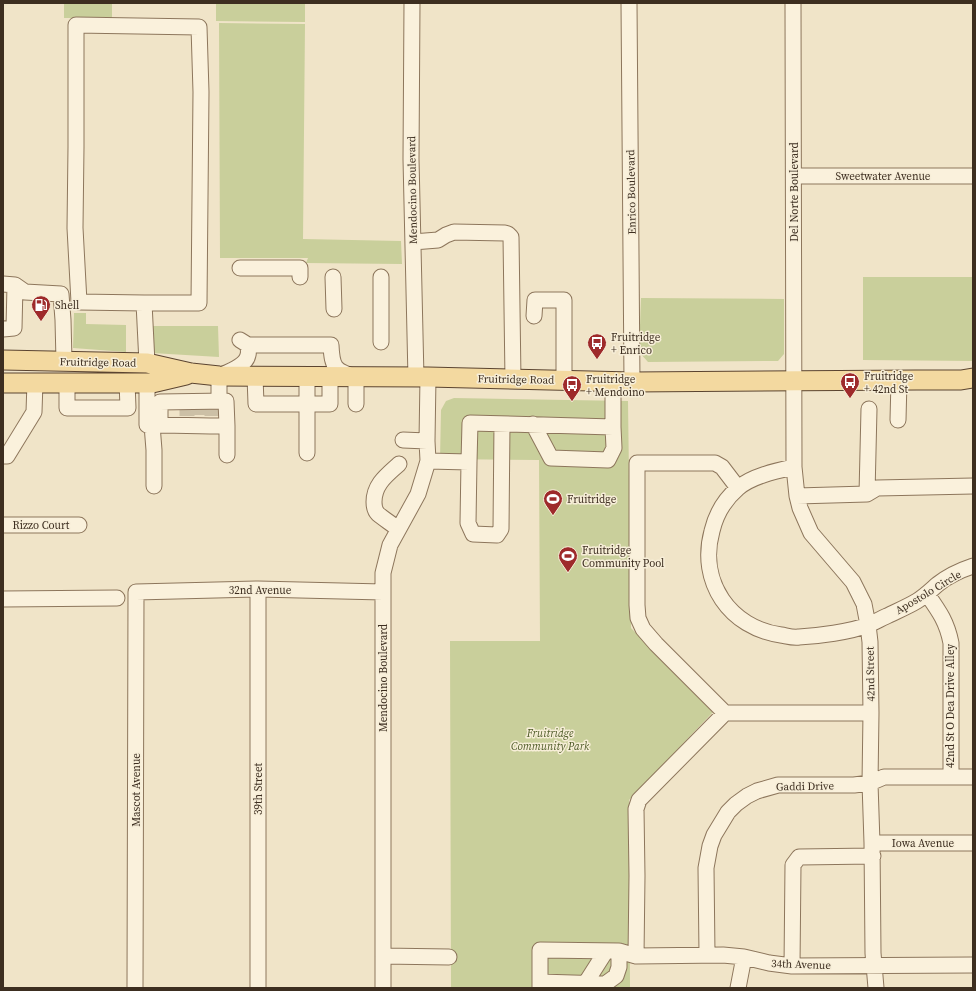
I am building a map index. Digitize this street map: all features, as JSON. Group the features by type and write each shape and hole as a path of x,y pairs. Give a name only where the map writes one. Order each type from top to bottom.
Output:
{"main road":[{"name":"Fruitridge Road","path":"3,360 147,363 192,374 219,376 513,379 632,382 969,380"},
{"name":"Fruitridge Road","path":"3,383 147,383 192,374"}],"street":[{"name":"Mendocino Boulevard","path":"382,988 383,572 390,545 418,494 425,475 416,465 427,440 413,242 411,159 412,3"},
{"name":"Enrico Boulevard","path":"629,3 632,382"},
{"name":"Del Norte Boulevard","path":"793,3 794,381"},
{"path":"76,25 198,27 201,92 199,303 144,303 80,302 75,228 76,25"},
{"name":"Sweetwater Avenue","path":"794,176 973,176"},
{"path":"413,242 438,240 454,232 505,232 511,237 513,379"},
{"path":"240,268 300,268 300,277"},
{"path":"333,277 334,309"},
{"path":"380,342 381,277"},
{"path":"3,329 14,328 9,285"},
{"path":"9,285 25,292 61,294 64,362"},
{"path":"534,316 535,300 564,300 564,380"},
{"path":"144,303 147,363"},
{"path":"203,412 219,376 246,361 248,356 244,342 331,345 332,357 336,367 341,372 356,377 356,404"},
{"path":"255,376 256,404 330,404 330,377"},
{"path":"307,377 307,453"},
{"path":"898,420 899,380"},
{"path":"533,424 550,458 608,460 614,448 614,381"},
{"name":"42nd Street","path":"794,381 794,467 797,496 800,508 811,532 853,582 864,604 868,625 870,642 870,783 873,953 876,988"},
{"path":"3,456 7,456 34,412 35,382"},
{"path":"67,382 67,408 128,408 127,382"},
{"path":"147,383 147,425 156,425 203,412"},
{"path":"154,486 154,450 160,402 203,412 227,455"},
{"path":"867,494 869,409"},
{"path":"502,424 501,529 497,535 473,534 468,523 470,423 613,427"},
{"path":"403,440 427,440"},
{"path":"398,529 377,513 374,506 374,497 380,481 416,465 469,462"},
{"path":"738,488 722,467 715,463 637,463 638,618 643,629 656,644 726,713 871,713"},
{"name":"Apostolo Circle","path":"794,467 757,478 738,488 716,515 709,540 708,553 711,578 720,597 728,608 747,624 771,634 798,637 850,630 868,625 905,608 927,594 947,578 957,572 973,566"},
{"path":"797,496 867,494 877,488 973,486"},
{"name":"Rizzo Court","path":"3,525 80,525"},
{"name":"32nd Avenue","path":"136,592 258,589 383,592"},
{"name":"39th Street","path":"258,589 258,988"},
{"name":"Mascot Avenue","path":"135,988 136,592"},
{"name":"42nd St O Dea Drive Alley","path":"927,594 944,620 949,631 951,643 951,777"},
{"path":"3,599 117,598"},
{"path":"540,985 605,984 616,976 623,953 637,876 636,809 639,800 726,713"},
{"name":"Gaddi Drive","path":"707,954 707,857 714,835 728,812 747,796 767,787 790,784 854,785 870,783 884,777 973,777"},
{"name":"Iowa Avenue","path":"792,966 793,865 799,857 872,849 973,843"},
{"name":"34th Avenue","path":"540,985 540,950 707,954 744,957 769,963 792,966 973,965"},
{"path":"586,984 623,953"},
{"path":"383,956 449,957"},
{"path":"738,988 744,957"}],"green space":[{"path":"64,3 112,3 112,18 64,18"},
{"path":"216,3 305,3 305,22 216,21"},
{"path":"219,23 305,24 303,239 401,241 402,264 306,263 308,258 220,258"},
{"path":"863,277 973,277 973,361 863,360"},
{"path":"641,298 784,299 784,354 778,361 648,362 639,352"},
{"path":"74,313 86,313 86,324 126,325 126,352 73,348"},
{"path":"153,326 218,326 219,357 152,353"},
{"name":"Fruitridge Community Park","path":"454,398 628,401 631,628 714,711 629,800 630,988 451,988 450,641 540,641 539,460 440,459 441,410 446,401"}],"tunnel":[{"path":"187,405 187,416"},
{"path":"199,406 199,415"},
{"path":"212,406 212,416"}],"place":[{"name":"Shell","path":"41,322"},
{"name":"Fruitridge + Enrico","path":"597,360"},
{"name":"Fruitridge + 42nd St","path":"850,399"},
{"name":"Fruitridge + Mendoino","path":"572,402"},
{"name":"Fruitridge","path":"553,516"},
{"name":"Fruitridge Community Pool","path":"568,573"}]}
